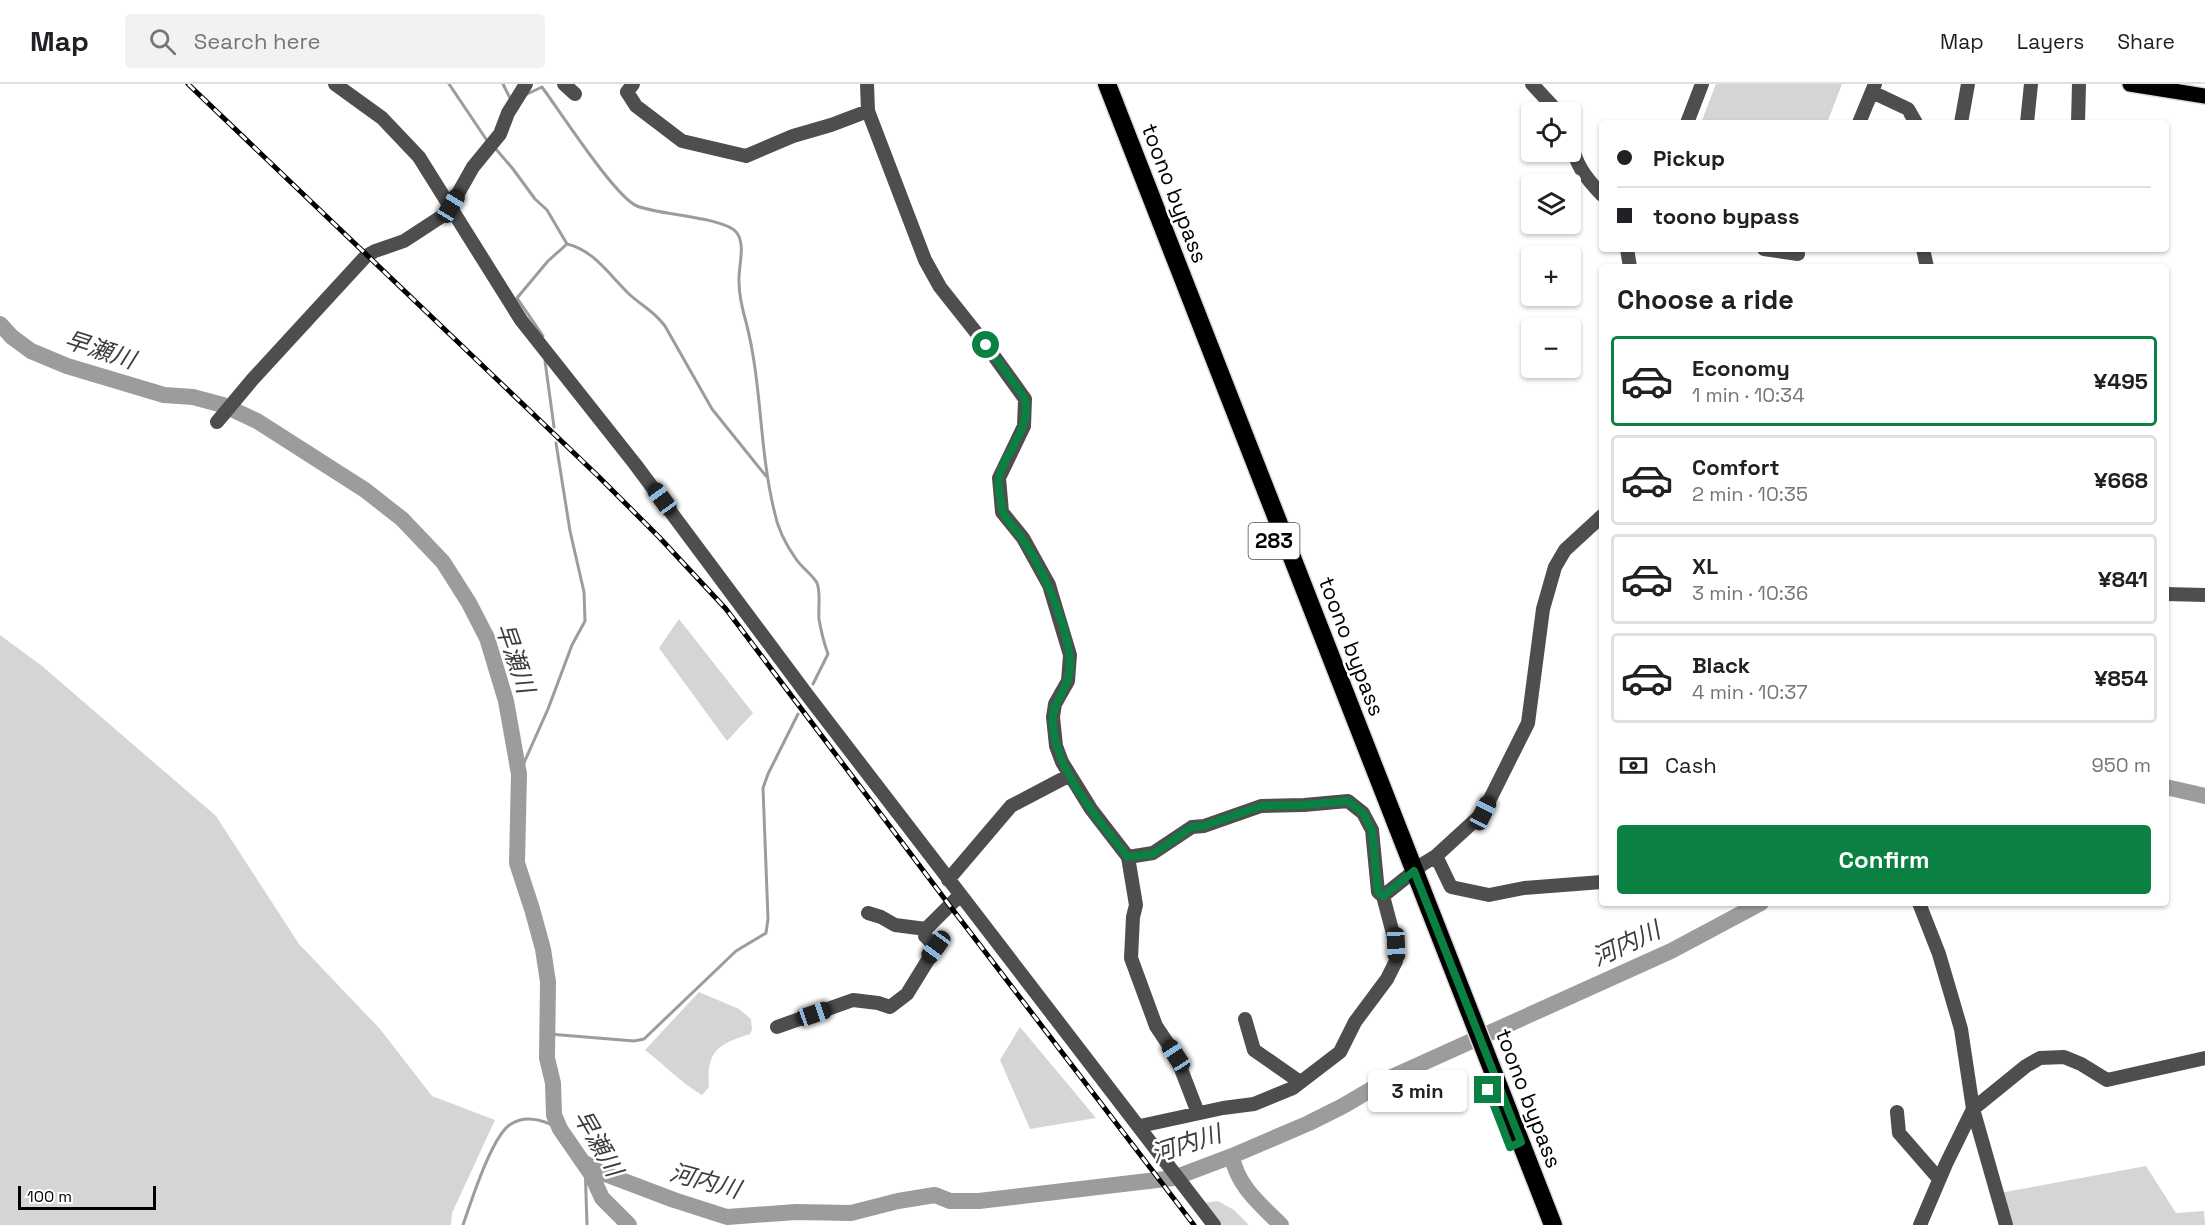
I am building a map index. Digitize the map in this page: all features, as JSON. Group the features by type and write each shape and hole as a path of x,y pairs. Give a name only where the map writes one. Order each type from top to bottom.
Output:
{"highway":[{"name":"toono bypass","path":"1096,84 1227,406 1516,1144 1553,1225"},
{"name":"toono bypass","path":"1107,84 1227,406"},
{"name":"toono bypass","path":"1516,1144 1541,1225"}],"main road":[{"path":"2130,84 2205,96"}],"street":[{"path":"335,84 382,118 419,157 521,320 635,464 807,696 1214,1225"},
{"path":"564,84 575,94"},
{"path":"633,84 627,92 636,106 682,141 746,156 793,136 868,111"},
{"path":"867,84 868,111 925,260 940,287 1025,399 1024,426 999,478 1002,512 1023,538 1049,585 1070,655 1068,681 1055,704 1053,717 1056,746 1062,762 1090,809 1128,857 1136,905 1133,916 1131,958 1156,1026 1176,1056 1198,1113"},
{"path":"1532,84 1549,102"},
{"path":"1688,120 1702,84"},
{"path":"1962,120 1968,84"},
{"path":"2027,120 2031,84"},
{"path":"2078,120 2079,84"},
{"path":"217,422 252,380 366,256 404,241 452,208 473,167 492,145 524,88"},
{"path":"1861,120 1873,88 1908,109 1914,120"},
{"path":"1576,162 1584,176 1599,192"},
{"path":"1383,896 1436,856 1483,813 1528,723 1543,609 1555,567 1564,550 1599,519"},
{"path":"2169,594 2205,595"},
{"path":"948,880 1011,806 1070,775"},
{"path":"1128,857 1153,854 1192,827 1204,826 1261,806 1348,801 1363,813 1372,830 1378,892 1383,896 1396,945 1396,961 1387,979 1355,1022 1340,1052 1293,1088 1254,1104 1140,1126"},
{"path":"1436,856 1451,887 1489,895 1524,888 1599,882"},
{"path":"777,1027 854,1000 890,1007 907,994 919,976 924,963 936,947 925,936 926,929 960,895"},
{"path":"1920,906 1939,954 1961,1029 1973,1109 2006,1225"},
{"path":"868,913 896,925 926,929"},
{"path":"1245,1019 1254,1050 1300,1082"},
{"path":"1920,1225 1961,1130 1973,1109 2026,1066 2040,1058 2064,1058 2081,1064 2107,1080 2205,1058"},
{"path":"1897,1112 1899,1133 1939,1179"}],"shaded area":[{"path":"1716,84 1842,84 1828,120 1702,120"},
{"path":"679,619 753,713 727,741 659,648"},
{"path":"0,635 42,666 216,816 299,944 380,1029 432,1096 495,1120 452,1213 451,1225 0,1225"},
{"path":"699,992 739,1009 751,1019 752,1030 750,1034 730,1041 716,1051 710,1065 709,1087 702,1095 645,1050"},
{"path":"1020,1027 1096,1118 1030,1129 1000,1060"},
{"path":"2146,1166 2176,1213 2204,1211 2205,1225 2001,1225 1994,1194"},
{"path":"1218,1201 1234,1210 1249,1225 1220,1225 1203,1203"}],"waterway":[{"path":"449,84 488,142"},
{"path":"503,84 510,98"},
{"path":"525,95 542,87 615,187 637,206 720,223 737,233 740,238 740,292 755,368 769,487 774,510 789,548 818,587 819,619 828,654 813,684"},
{"path":"495,148 535,199 547,210 567,244 577,247 601,264 629,294 661,321 712,409 766,476"},
{"path":"543,336 517,298 548,261 567,244"},
{"name":"早瀬川","path":"0,324 12,337 31,351 67,366 164,395 193,397 223,405 257,421 365,490 402,519 443,562 469,603 487,638 506,701 519,774 517,863 543,949 548,982 547,1058 553,1083 554,1115 560,1129 591,1174 602,1198 629,1225"},
{"path":"545,361 554,427"},
{"path":"519,774 548,709 572,645 585,621 584,592 570,531 556,443"},
{"path":"549,1034 634,1041 644,1039 736,951 766,933 768,919 763,788 798,714"},
{"name":"河内川","path":"2169,788 2205,796"},
{"name":"河内川","path":"585,1163 600,1172 727,1217 796,1212 851,1213 898,1201 935,1195 950,1201 979,1201 1174,1178 1309,1123 1394,1076 1671,951 1755,906"},
{"path":"463,1225 490,1155 497,1141 511,1124 530,1119 543,1121 560,1129"},
{"path":"1232,1156 1244,1186 1281,1225"},
{"path":"585,1163 587,1225"}],"railway":[{"path":"188,84 598,476 726,609 1194,1225"}],"route":[{"path":"986,345 1025,399 1024,426 999,478 1002,512 1023,538 1049,585 1059,613 1070,655 1068,681 1055,704 1053,717 1056,746 1062,762 1090,809 1128,857 1153,854 1192,827 1204,826 1261,806 1348,801 1363,813 1372,830 1378,892 1383,896 1414,871 1521,1142 1510,1147 1488,1090"}]}
